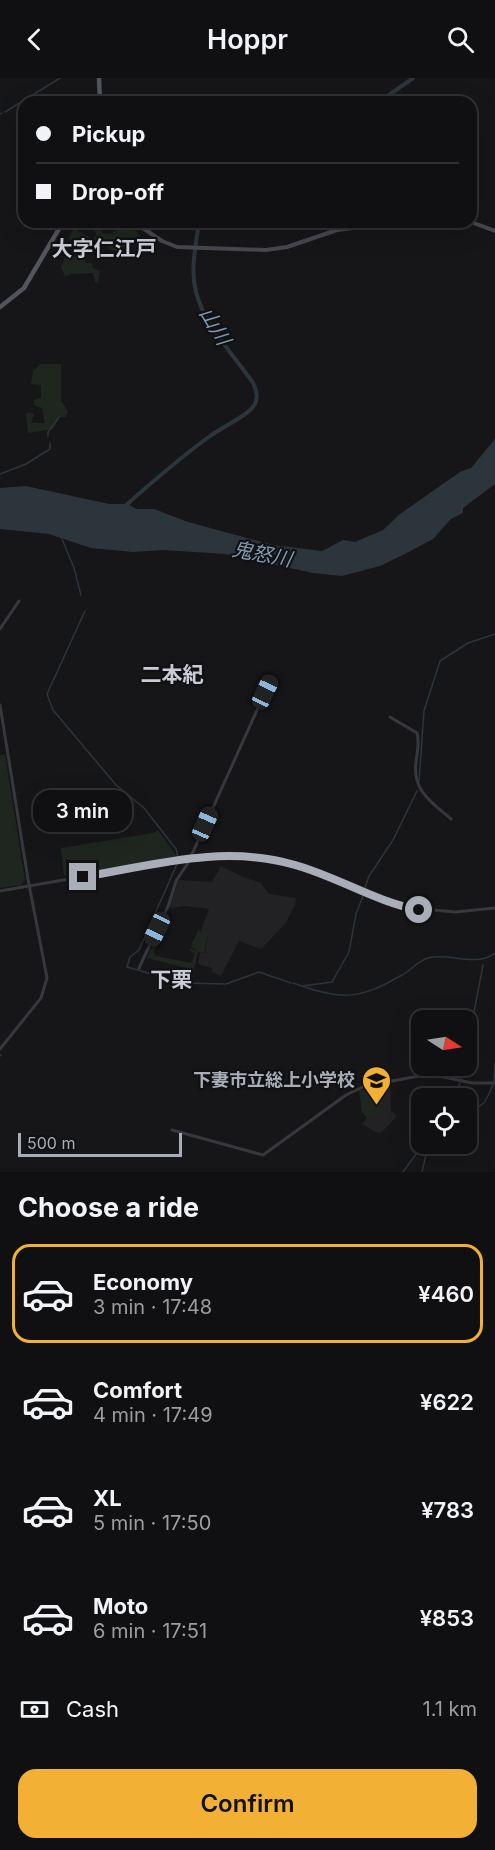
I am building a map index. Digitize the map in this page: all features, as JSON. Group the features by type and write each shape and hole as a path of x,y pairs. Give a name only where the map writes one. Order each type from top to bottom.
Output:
{"main road":[{"path":"99,78 100,96"},
{"path":"477,224 495,231"},
{"path":"0,307 24,288 59,228"},
{"path":"143,228 169,245 191,249 276,250 337,230 352,228"}],"street":[{"path":"0,629 19,601"},
{"path":"139,968 169,904 176,881 190,858 272,677"},
{"path":"0,705 30,887 47,972 47,984 40,998 0,1049"},
{"path":"390,717 417,733 418,787 451,819"},
{"path":"0,891 190,858 233,856 292,864 382,900 419,910 455,912 495,909"},
{"path":"172,1130 262,1155 346,1095 364,1086 430,1074 472,1083 495,1083"}],"shaded area":[{"path":"94,228 100,228 102,233 110,234 118,228 132,228 139,234 137,243 125,245 121,252 109,249 104,242 100,249 99,243 93,239 96,235"},
{"path":"74,229 93,239 86,249 82,242 83,238 80,237 77,241 68,239"},
{"path":"68,253 76,257 82,253 86,263 92,263 93,268 100,271 98,283 95,282 93,273 71,274 65,277 61,266"},
{"path":"41,364 61,364 61,401 68,411 66,417 60,417 53,429 28,433 26,415 28,412 34,414 31,423 45,423 42,408 34,405 34,400 41,398 41,385 31,384 33,371"},
{"path":"5,754 25,880 21,885 0,888 0,755"},
{"path":"158,830 177,857 64,876 61,848 153,833"},
{"path":"221,866 261,883 269,894 296,898 286,923 261,949 239,941 221,976 212,972 212,968 198,964 200,953 205,953 208,935 200,933 209,909 184,906 170,908 178,880 212,882"},
{"path":"163,921 169,928 153,952 156,956 191,963 195,954 189,950 191,948 198,952 194,970 147,958"},
{"path":"199,928 200,933 208,934 204,953 198,952 191,946"},
{"name":"下妻市立総上小学校","path":"390,1082 391,1111 397,1116 381,1133 375,1132 362,1124 367,1118 362,1112 359,1090 374,1089"},
{"path":"360,1092 378,1093 380,1116 367,1117 362,1112"}],"water":[{"name":"鬼怒川","path":"495,439 495,484 463,508 463,513 451,519 433,539 405,554 380,566 342,576 313,573 225,554 163,550 133,552 91,548 49,534 0,529 0,488 26,486 109,504 127,504 137,509 154,509 188,522 273,545 322,551 343,540 355,542 383,530 400,514 460,472 471,468"}],"waterway":[{"path":"31,96 60,78"},
{"name":"山川","path":"388,96 413,78"},
{"path":"5,112 18,104"},
{"name":"山川","path":"124,507 199,444 250,411 256,402 253,383 213,328 196,292 194,266 198,228"},
{"name":"山川","path":"48,436 48,432 59,417"},
{"name":"山川","path":"0,474 26,464 50,449 50,443"},
{"path":"62,539 74,568 81,595"},
{"path":"85,611 47,694 53,710 116,785 144,808 176,849 178,857"},
{"path":"419,781 424,711 440,661 468,643 495,634"},
{"path":"365,888 369,876 393,840 417,791"},
{"path":"177,864 139,950 130,957 127,967 184,983 226,984 259,972 291,983"},
{"path":"303,986 332,982 349,952 356,914 363,896"},
{"path":"293,983 324,993 349,995 373,990 386,984 428,958 471,960 495,953"},
{"path":"474,1010 483,965"},
{"path":"494,1081 495,1064"},
{"path":"458,1088 460,1083"},
{"path":"477,1108 485,1102 493,1085"},
{"path":"403,1172 416,1154"},
{"path":"422,1172 427,1154"}],"place":[{"name":"下妻市立総上小学校","path":"376,1106"}],"district":[{"name":"大字仁江戸","path":"104,249"},
{"name":"二本紀","path":"172,675"},
{"name":"下栗","path":"171,980"}],"route":[{"path":"83,877 196,857 256,857 315,871 382,900 419,910"}]}
